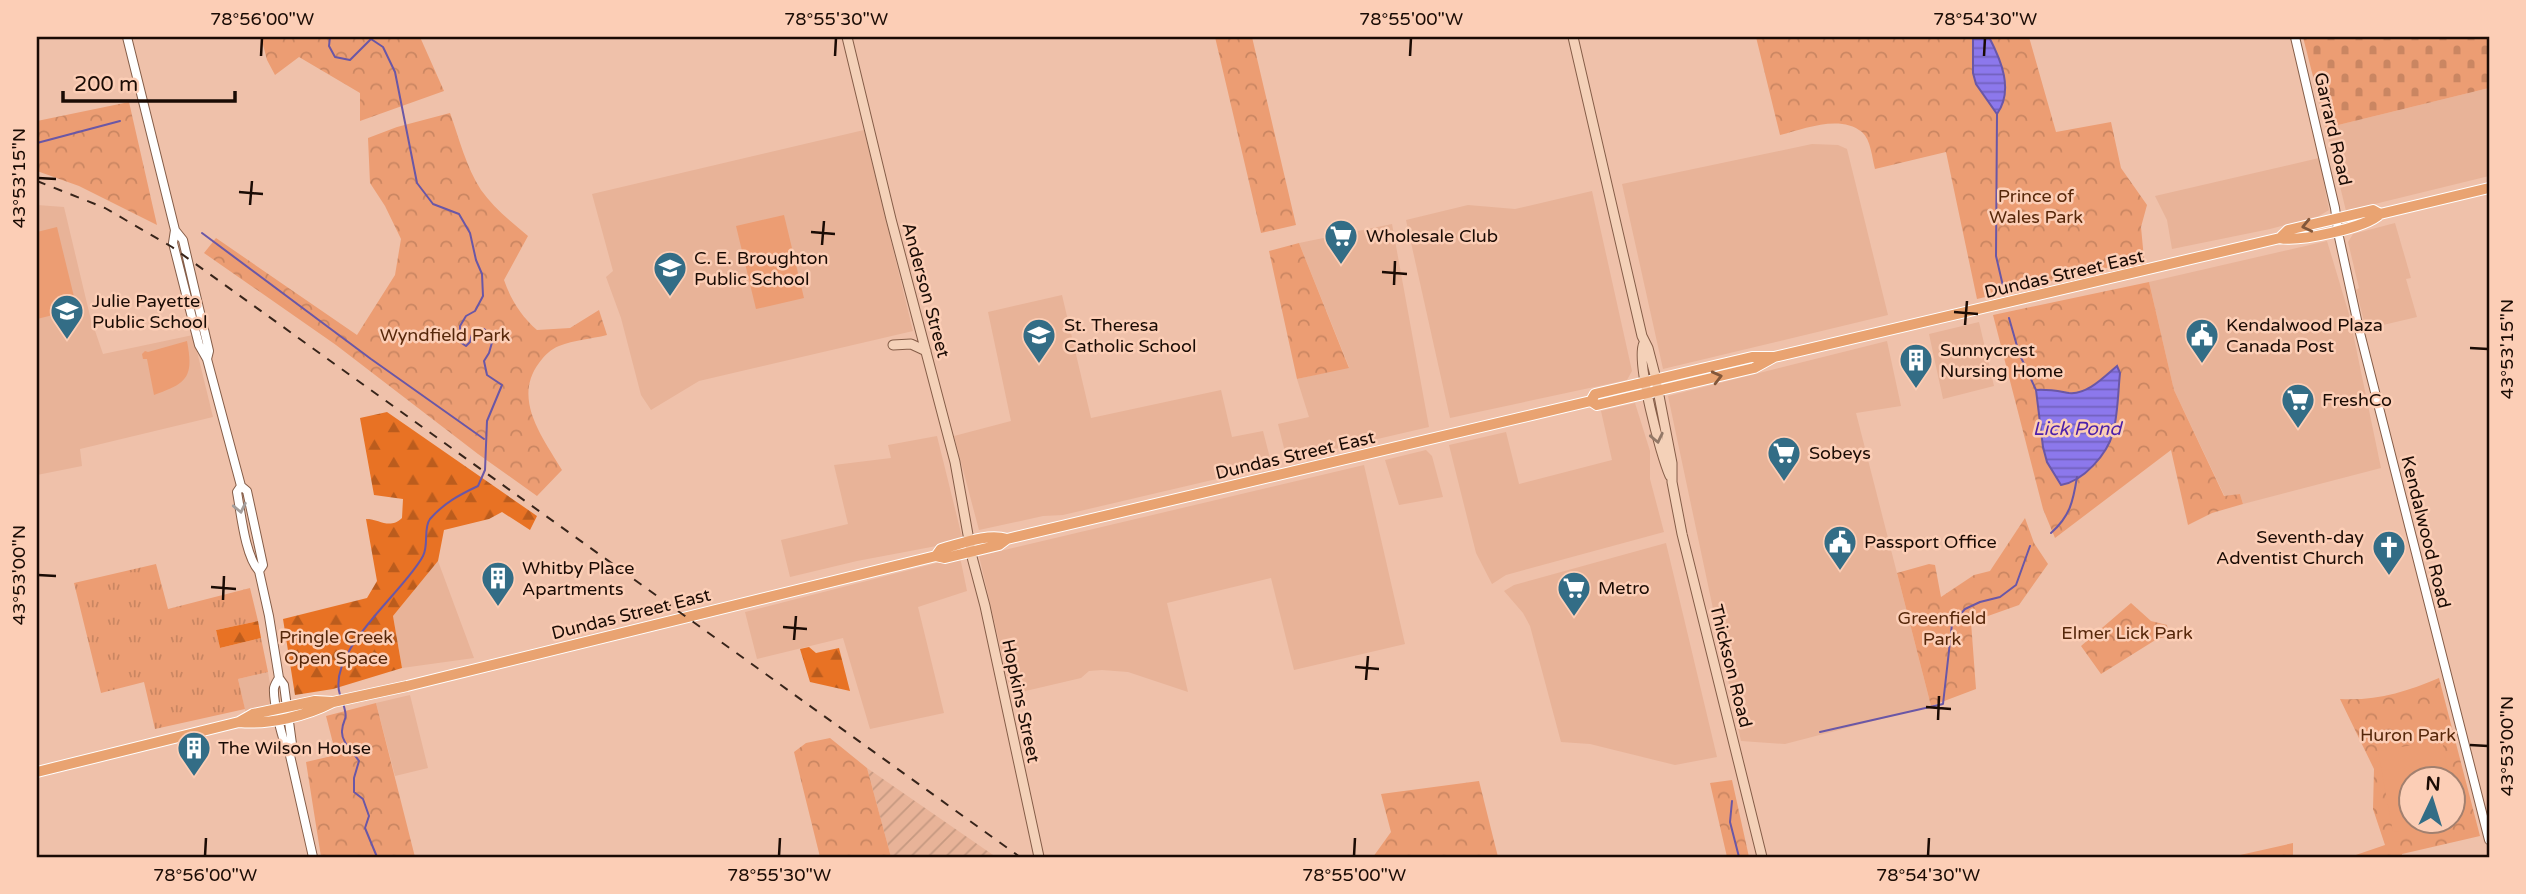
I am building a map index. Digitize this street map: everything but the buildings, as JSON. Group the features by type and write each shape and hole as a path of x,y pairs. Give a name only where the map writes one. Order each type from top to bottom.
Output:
{"main road":[{"name":"Anderson Street","path":"847,37 891,219 955,462 970,547"},
{"name":"Thickson Road","path":"1573,37 1644,343 1648,348 1661,456 1672,482 1682,534 1762,857"},
{"name":"Dundas Street East","path":"37,772 239,722 255,724 283,713 317,710 334,701 936,556 941,549 999,545 1007,539 1591,401 1597,405 1652,387 1754,368 1774,357 2280,238 2290,240 2337,224 2374,219 2380,214 2489,188"},
{"path":"893,345 911,344 926,351"},
{"name":"Hopkins Street","path":"970,547 1039,857"}],"street":[{"path":"127,37 175,230 173,243 193,322 201,352 207,359 241,486 237,492 255,566 259,571 279,678 274,688 292,744 289,751 313,857"},
{"name":"Garrard Road","path":"2295,37 2337,224"},
{"name":"Kendalwood Road","path":"2337,224 2359,329 2489,840"},
{"path":"175,230 183,240 209,351 207,359"},
{"path":"193,322 198,323 204,331"}],"shaded area":[{"path":"2489,88 2489,176 2346,211 2326,128"},
{"path":"864,130 913,331 699,381 651,410 641,395 621,318 606,277 613,271 592,194"},
{"path":"1812,144 1838,145 1847,149 1888,315 1663,369 1622,184"},
{"path":"2319,158 2329,210 2319,216 2270,229 2172,249 2167,220 2155,196"},
{"path":"1592,191 1632,371 1627,380 1450,418 1406,220 1468,205 1515,209"},
{"name":"Julie Payette Public School","path":"37,205 64,207 90,316 103,354 193,335 213,417 80,449 82,466 37,475"},
{"path":"2395,223 2411,278 2406,279 2417,317 2366,329 2348,242 2353,234"},
{"path":"1392,224 1429,427 1287,460 1278,424 1309,417 1297,379 1349,367 1299,243"},
{"path":"2327,241 2349,314 2381,468 2243,504 2240,494 2225,497 2174,390 2149,282"},
{"path":"1062,295 1091,418 1221,390 1232,437 1263,431 1272,466 1063,515 1043,516 979,530 954,436 1011,421 988,312"},
{"path":"1979,322 1994,386 1943,399 1929,334"},
{"path":"1887,341 1901,406 1856,413 1931,706 1785,744 1741,741 1668,396"},
{"path":"1635,403 1650,451 1650,479 1664,532 1506,575 1492,584 1476,553 1449,445 1506,432 1519,484 1612,460 1601,411"},
{"path":"937,436 963,541 790,577 781,540 848,524 834,465 891,458 888,445"},
{"path":"1426,450 1432,456 1443,497 1399,505 1385,460"},
{"path":"1364,465 1405,644 1294,670 1271,578 1167,603 1188,692 1128,672 1102,670 1089,671 1081,678 1017,693 1010,689 979,556"},
{"path":"1666,543 1717,757 1675,765 1590,744 1561,742 1530,626 1523,613 1504,591 1514,585"},
{"path":"960,557 967,591 918,607 944,713 870,729 843,638 757,659 745,612"},
{"path":"438,561 474,658 402,668 393,616"},
{"path":"268,672 272,696 270,704 246,714 238,679"},
{"path":"410,695 428,768 395,776 376,703"},
{"path":"867,768 996,857 891,857"}],"green space":[{"path":"261,37 420,37 444,91 360,121 360,93 299,57 275,75 267,60"},
{"path":"1215,37 1252,37 1296,225 1261,233"},
{"name":"Prince of Wales Park","path":"1756,37 2029,37 2056,132 2111,122 2121,168 2147,205 2141,227 2144,259 1977,299 1946,152 1875,169 1867,140 1862,132 1853,127 1822,124 1780,135"},
{"path":"2303,37 2489,37 2489,88 2326,128"},
{"path":"129,102 157,225 79,186 37,171 37,121"},
{"name":"Wyndfield Park","path":"450,113 467,162 481,190 528,236 504,280 521,313 537,330 570,328 599,310 607,335 556,347 543,358 531,377 529,404 533,418 562,470 537,496 336,345 204,253 216,238 357,335 395,275 401,239 370,183 368,138"},
{"path":"784,215 804,298 756,309 736,226"},
{"path":"57,227 77,309 37,319 37,232"},
{"path":"1299,243 1349,368 1297,379 1269,251"},
{"path":"2149,282 2174,390 2224,496 2240,494 2243,504 2212,513 2188,525 2171,450 2055,538 2043,509 1993,315"},
{"path":"187,341 189,363 186,377 174,387 154,395 147,359 143,359 142,354"},
{"name":"Pringle Creek Open Space","path":"387,412 537,516 530,530 502,512 489,519 444,530 438,561 393,616 402,668 333,689 295,695 283,619 367,598 377,581 366,519 389,524 402,518 403,499 374,495 360,418"},
{"name":"Greenfield Park","path":"2025,518 2034,543 2048,564 2019,605 1971,622 1976,689 1931,706 1897,573 1929,564 1935,565 1941,597 1974,575 1990,571"},
{"path":"156,564 168,609 250,588 258,621 216,630 220,648 261,638 268,672 238,679 245,709 155,729 144,682 101,693 74,583"},
{"name":"Elmer Lick Park","path":"2131,603 2151,621 2167,625 2169,636 2157,639 2101,674 2081,646"},
{"path":"258,621 261,638 220,648 216,630"},
{"path":"809,647 816,653 839,648 850,691 810,682 800,649"},
{"name":"Huron Park","path":"2439,678 2461,764 2396,764 2396,834 2466,834 2466,782 2480,836 2402,854 2402,857 2350,857 2385,845 2373,809 2374,769 2340,699 2378,697"},
{"path":"376,703 415,857 321,857 306,762 336,755 326,716"},
{"path":"830,738 867,768 891,857 820,857 794,752 806,743"},
{"path":"2442,740 2446,764 2396,764 2396,831 2393,832 2378,751"},
{"path":"1732,780 1749,857 1727,857 1710,783"},
{"path":"1479,781 1498,857 1373,857 1391,832 1381,794"},
{"path":"2293,843 2293,857 2231,857"}],"water":[{"path":"1973,37 1989,37 1998,55 2004,75 2005,95 1997,114 1976,84 1973,73"},
{"name":"Lick Pond","path":"2117,366 2120,373 2118,403 2110,441 2100,458 2086,472 2061,485 2047,462 2043,447 2036,390 2076,393 2095,384"}],"waterway":[{"path":"330,37 329,46 335,57 350,60 371,39 383,47 395,72 417,183 433,204 459,214 470,233 482,274 483,296 475,311 466,316 460,326 460,342 466,346 473,330 484,329 493,339 484,361 487,375 502,385 487,421 485,470 478,486 452,500 430,519 423,556 369,622 344,660 339,678 340,695"},
{"path":"1997,114 1996,256 2003,286"},
{"path":"37,143 120,121"},
{"path":"202,233 484,439"},
{"path":"2009,318 2019,353 2036,390"},
{"path":"2051,533 2063,521 2070,508 2077,477"},
{"path":"1820,732 1943,704 1952,624 1965,609 2000,597 2016,585 2030,546"},
{"path":"343,703 346,717 342,735 359,761 354,778 354,792 363,799 369,816 365,828 377,857"},
{"path":"1732,801 1730,822 1739,857"}],"railway":[{"path":"37,181 105,208 172,247 1020,857"}],"place":[{"name":"Wholesale Club","path":"1341,266"},
{"name":"C. E. Broughton Public School","path":"670,298"},
{"name":"Julie Payette Public School","path":"67,341"},
{"name":"St. Theresa Catholic School","path":"1039,365"},
{"name":"Kendalwood Plaza Canada Post","path":"2202,365"},
{"name":"Sunnycrest Nursing Home","path":"1916,390"},
{"name":"FreshCo","path":"2298,430"},
{"name":"Sobeys","path":"1784,483"},
{"name":"Passport Office","path":"1840,572"},
{"name":"Seventh-day Adventist Church","path":"2389,577"},
{"name":"Whitby Place Apartments","path":"498,608"},
{"name":"Metro","path":"1574,618"},
{"name":"The Wilson House","path":"194,778"}]}
